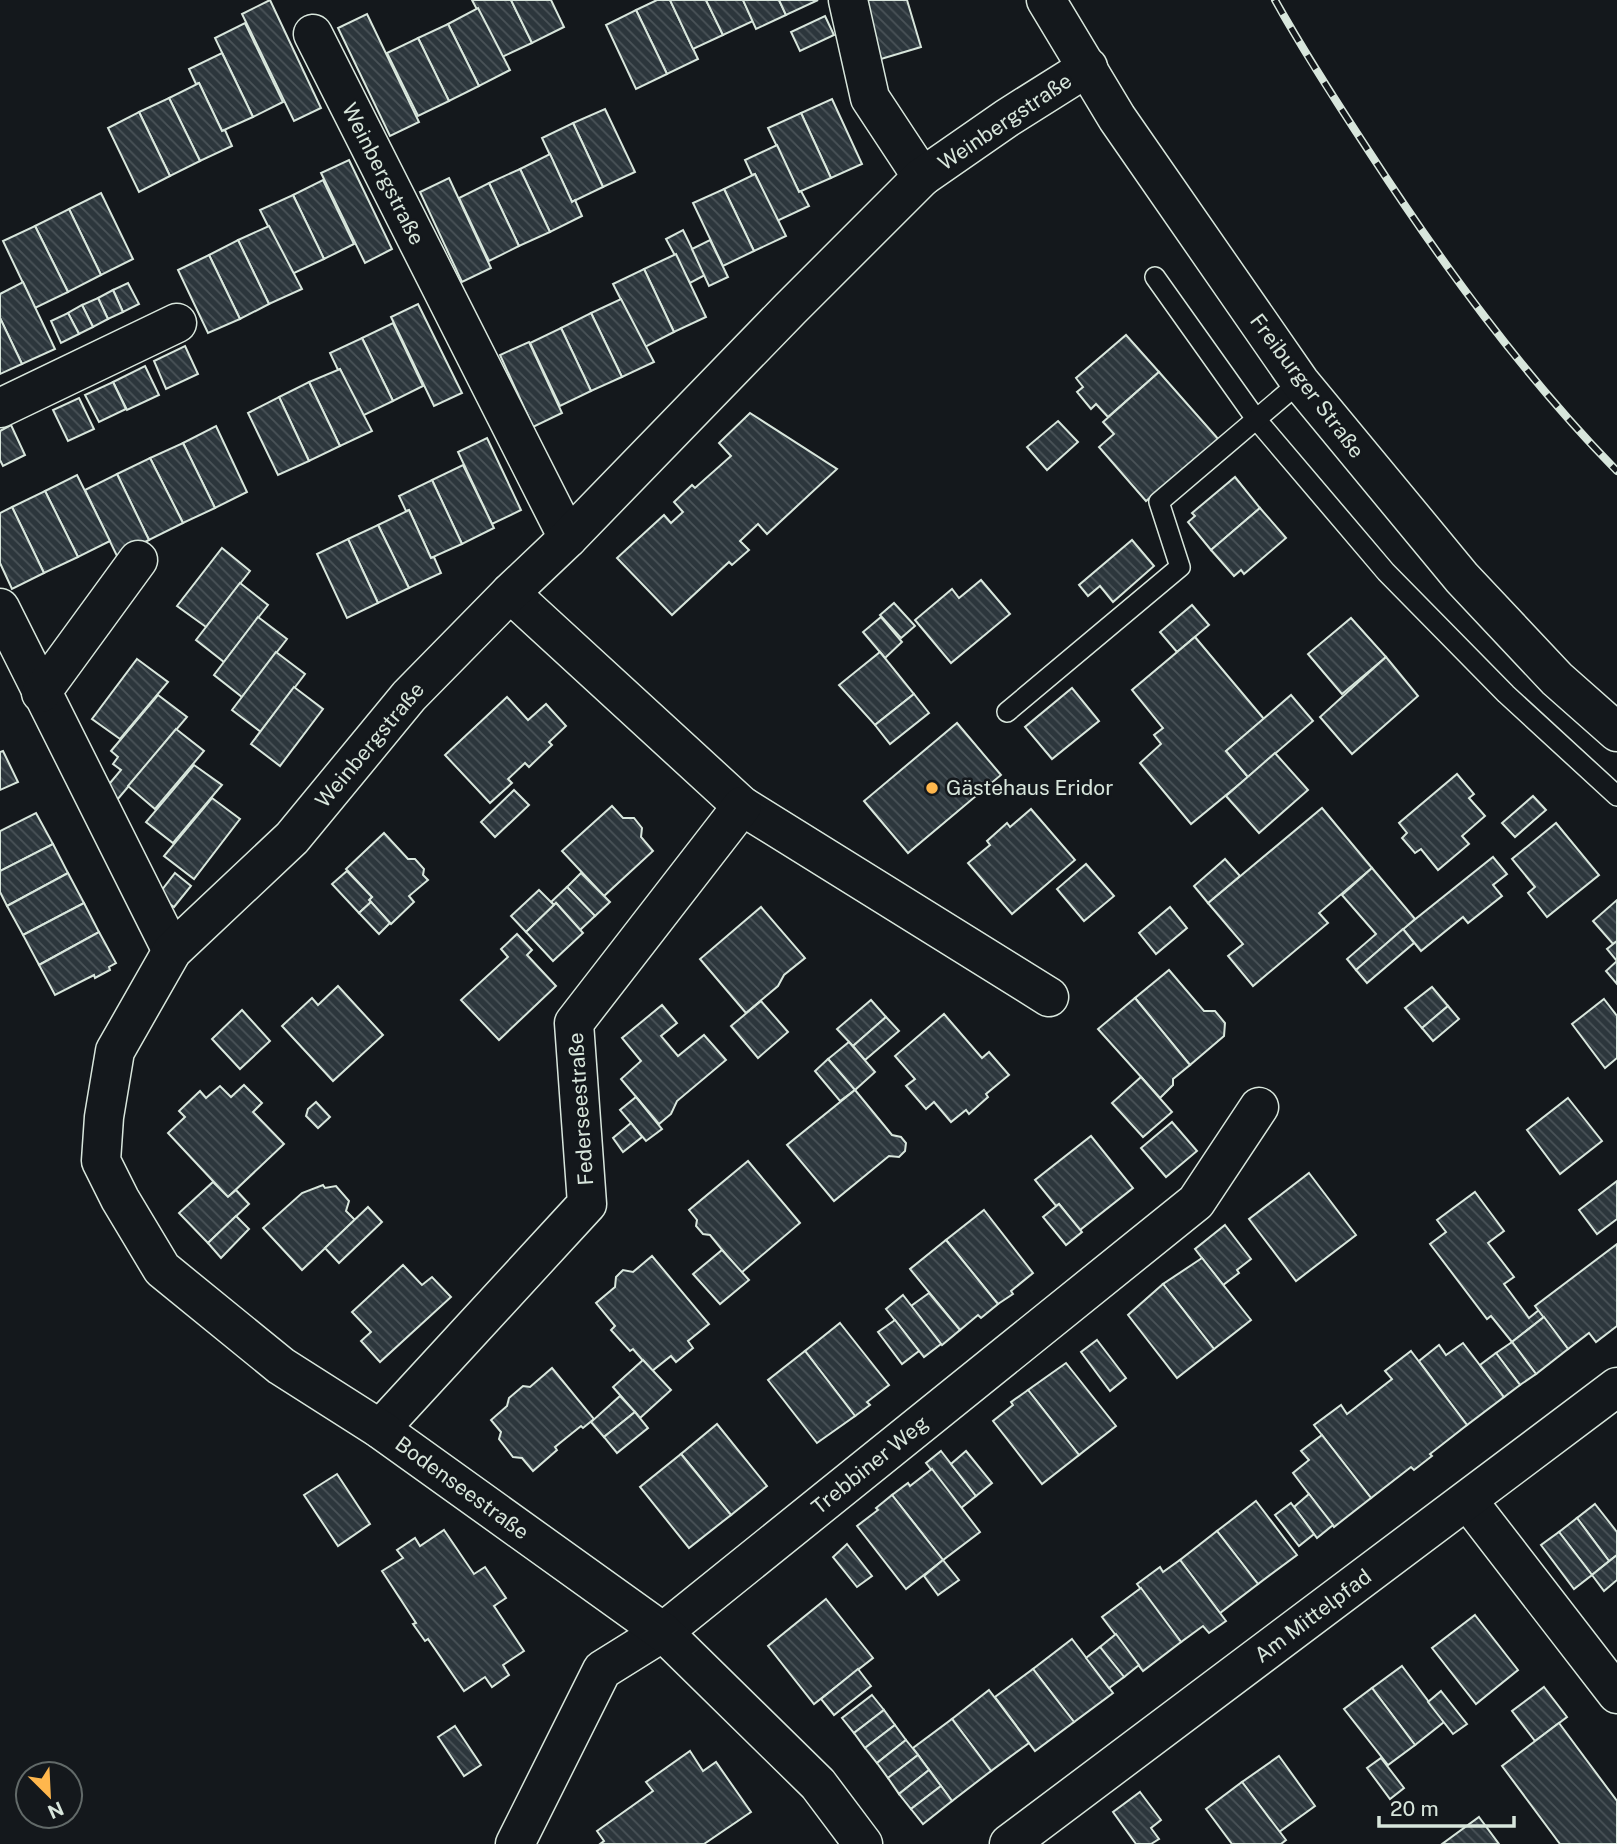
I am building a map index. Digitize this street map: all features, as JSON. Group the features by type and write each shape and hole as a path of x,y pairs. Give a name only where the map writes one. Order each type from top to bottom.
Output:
{"street":[{"name":"Weinbergstraße","path":"848,0 870,98 922,177"},
{"name":"Freiburger Straße","path":"1046,0 1117,118 1300,382 1462,578 1557,679 1617,732"},
{"name":"Weinbergstraße","path":"313,34 568,538"},
{"name":"Weinbergstraße","path":"104,1117 115,1051 172,951 292,838 409,696 922,177 1007,118 1088,68"},
{"path":"0,408 177,323"},
{"path":"41,693 138,560"},
{"path":"510,593 742,806 1049,997"},
{"path":"0,608 172,951"},
{"name":"Federseestraße","path":"380,1429 587,1204 574,1023 742,806"},
{"name":"Trebbiner Weg","path":"514,1844 602,1670 663,1632 1196,1202 1259,1107"},
{"name":"Bodenseestraße","path":"104,1117 102,1161 120,1199 162,1269 281,1366 380,1429 663,1632 818,1784 863,1844"},
{"name":"Am Mittelpfad","path":"1009,1844 1617,1387"},
{"path":"1468,1501 1617,1694"}],"lane":[{"path":"1155,277 1256,419 1386,572 1506,694 1617,796"},
{"path":"1007,712 1180,567 1159,502 1300,382"}],"building":[{"path":"270,0 321,108 294,121 242,14"},
{"path":"472,0 511,0 532,43 502,57"},
{"path":"511,0 551,0 564,27 532,43"},
{"path":"657,0 670,0 698,59 667,74 636,10"},
{"path":"670,0 706,0 723,35 693,49"},
{"path":"706,0 743,0 753,21 723,35"},
{"path":"743,0 779,0 786,15 756,29"},
{"path":"779,0 818,0 786,15"},
{"path":"865,0 907,0 921,47 881,59"},
{"path":"478,8 510,70 479,86 448,24"},
{"path":"636,10 667,74 636,89 606,25"},
{"path":"367,14 419,122 390,136 338,28"},
{"path":"825,16 834,35 800,51 791,32"},
{"path":"245,23 283,102 253,117 215,38"},
{"path":"448,24 479,86 449,101 418,38"},
{"path":"418,38 449,101 418,116 387,53"},
{"path":"222,53 253,117 222,131 199,83 196,84 189,69"},
{"path":"199,83 232,146 200,161 169,98"},
{"path":"169,98 200,161 170,176 139,112"},
{"path":"832,99 862,164 831,178 801,113"},
{"path":"605,109 635,172 603,187 573,123"},
{"path":"139,112 170,176 139,192 108,128"},
{"path":"801,113 831,178 799,192 768,128"},
{"path":"573,123 603,187 572,202 542,138"},
{"path":"777,145 799,192 801,191 809,206 777,221 755,174 752,175 745,160"},
{"path":"550,154 572,202 575,200 582,216 550,232 520,169"},
{"path":"349,160 392,249 365,263 321,173"},
{"path":"520,169 550,232 519,246 489,183"},
{"path":"755,174 786,236 754,251 724,189"},
{"path":"449,178 491,268 462,282 420,192"},
{"path":"323,180 354,244 324,259 293,195"},
{"path":"489,183 519,246 489,261 459,198"},
{"path":"724,189 754,251 723,266 693,203"},
{"path":"101,193 133,259 101,275 69,209"},
{"path":"293,195 324,259 292,274 260,210"},
{"path":"69,209 101,275 68,292 35,226"},
{"path":"35,226 68,292 35,308 3,241"},
{"path":"269,226 302,289 269,304 238,240"},
{"path":"683,230 705,275 690,283 666,239"},
{"path":"238,240 269,304 240,319 209,255"},
{"path":"710,240 728,277 709,286 692,249"},
{"path":"676,254 706,317 674,332 644,269"},
{"path":"209,255 240,319 208,333 178,270"},
{"path":"644,269 674,332 645,347 613,284"},
{"path":"23,282 55,349 22,364 0,318 0,294"},
{"path":"128,283 139,304 123,312 113,290"},
{"path":"113,290 123,312 108,319 98,298"},
{"path":"98,298 108,319 93,327 82,305"},
{"path":"621,299 654,362 622,377 591,313"},
{"path":"418,304 462,393 434,406 391,317"},
{"path":"82,305 93,327 79,334 68,313"},
{"path":"68,313 79,334 61,343 51,321"},
{"path":"591,313 622,377 591,391 561,328"},
{"path":"0,318 22,364 0,374"},
{"path":"393,323 423,386 393,401 362,338"},
{"path":"561,328 591,391 560,406 530,343"},
{"path":"1126,335 1159,372 1108,417 1096,404 1091,409 1077,392 1083,387 1076,378"},
{"path":"362,338 393,401 362,416 330,353"},
{"path":"529,342 562,413 533,427 500,355"},
{"path":"185,346 198,374 166,389 154,361"},
{"path":"145,366 159,395 127,410 113,382"},
{"path":"340,369 372,431 340,446 309,382"},
{"path":"1159,372 1219,440 1146,501 1099,447 1114,434 1103,422"},
{"path":"113,382 126,409 99,422 85,395"},
{"path":"309,382 340,446 309,461 279,397"},
{"path":"279,397 309,461 278,475 248,413"},
{"path":"79,398 94,429 68,441 53,410"},
{"path":"750,413 837,469 767,534 758,524 740,541 749,550 732,565 729,562 672,615 617,558 664,515 671,523 683,512 674,502 692,485 695,488 731,456 719,443"},
{"path":"1058,421 1078,442 1047,470 1027,447"},
{"path":"11,425 25,455 3,466 0,460 0,431"},
{"path":"216,426 247,492 215,508 183,443"},
{"path":"487,438 521,510 492,524 458,452"},
{"path":"183,443 215,508 183,523 150,458"},
{"path":"150,458 183,523 149,540 117,474"},
{"path":"463,465 494,528 462,544 432,480"},
{"path":"117,474 149,540 117,556 85,490"},
{"path":"77,475 110,541 78,557 45,491"},
{"path":"1235,477 1260,508 1211,550 1188,522 1195,516 1192,513"},
{"path":"432,480 462,544 431,558 409,510 406,511 399,496"},
{"path":"45,491 78,557 44,573 12,507"},
{"path":"12,507 44,573 12,589 0,563 0,513"},
{"path":"1260,508 1286,538 1244,574 1241,570 1234,576 1211,550"},
{"path":"409,510 431,558 434,557 441,573 409,588 378,525"},
{"path":"378,525 409,588 378,603 348,539"},
{"path":"348,539 378,603 347,618 317,554"},
{"path":"1132,540 1154,566 1113,602 1100,586 1088,596 1079,585"},
{"path":"222,548 250,571 206,627 177,606"},
{"path":"981,580 1010,614 951,663 915,620 952,589 959,598"},
{"path":"240,583 268,605 224,662 196,640"},
{"path":"894,603 915,626 901,638 880,615"},
{"path":"1192,605 1209,625 1177,652 1160,632"},
{"path":"258,617 287,639 242,697 214,675"},
{"path":"881,617 902,642 885,658 863,632"},
{"path":"1351,618 1386,657 1342,694 1308,654"},
{"path":"1195,637 1264,719 1226,751 1248,777 1191,824 1140,763 1161,744 1154,735 1163,728 1132,690"},
{"path":"276,652 305,674 261,732 232,710"},
{"path":"880,652 914,694 875,725 839,685"},
{"path":"1386,657 1418,696 1352,754 1320,717"},
{"path":"137,659 168,682 120,739 92,719"},
{"path":"294,687 323,709 280,766 251,744"},
{"path":"1072,688 1099,721 1052,759 1025,727"},
{"path":"914,694 929,713 890,744 875,725"},
{"path":"158,695 187,717 117,800 105,789 121,770 113,764 118,757 111,751"},
{"path":"1291,695 1313,721 1248,777 1226,751"},
{"path":"507,697 528,720 546,704 566,726 549,742 552,745 529,767 525,763 508,779 512,783 490,803 445,755"},
{"name":"Gästehaus Eridor","path":"957,723 1001,775 908,853 864,801"},
{"path":"176,729 204,751 155,809 128,786"},
{"path":"3,751 18,782 0,790 0,752"},
{"path":"1275,753 1308,790 1259,833 1226,796"},
{"path":"194,765 222,785 173,843 146,822"},
{"path":"1457,774 1474,794 1469,798 1485,816 1462,836 1469,844 1438,870 1421,849 1415,853 1402,838 1407,833 1399,823"},
{"path":"514,790 529,805 495,837 481,822"},
{"path":"1533,796 1546,810 1515,837 1502,823"},
{"path":"212,798 240,819 194,879 164,856"},
{"path":"612,806 623,818 634,818 642,828 641,837 653,851 604,896 562,851"},
{"path":"1322,808 1372,868 1319,913 1328,923 1253,986 1228,956 1243,944 1208,903"},
{"path":"1031,809 1075,860 1012,914 968,863 990,845 987,841 1007,823 1010,827"},
{"path":"36,813 53,844 0,871 0,831"},
{"path":"1556,823 1599,875 1547,917 1528,893 1535,887 1512,859"},
{"path":"384,833 408,859 415,859 424,869 423,875 428,880 409,896 414,902 391,924 369,900 372,897 346,869"},
{"path":"53,844 68,873 7,906 0,892 0,871"},
{"path":"1493,857 1507,874 1493,885 1502,896 1468,923 1463,917 1421,951 1403,929"},
{"path":"1225,859 1240,876 1208,903 1194,886"},
{"path":"1086,864 1114,896 1084,921 1057,889"},
{"path":"1372,868 1415,919 1356,970 1347,959 1376,934 1342,895"},
{"path":"347,871 372,897 369,900 371,902 359,913 332,884"},
{"path":"68,873 84,903 23,935 7,906"},
{"path":"175,873 191,886 174,907 158,895"},
{"path":"581,873 610,902 595,916 567,887"},
{"path":"567,887 595,916 580,930 556,903 554,905 551,902"},
{"path":"539,890 554,905 526,932 511,916"},
{"path":"1617,900 1617,941 1613,944 1593,921"},
{"path":"371,902 390,923 379,934 359,913"},
{"path":"84,903 99,932 39,965 23,935"},
{"path":"556,903 583,933 553,961 526,932"},
{"path":"761,907 805,958 746,1013 700,959"},
{"path":"1170,907 1187,928 1156,954 1139,933"},
{"path":"1403,929 1414,943 1367,983 1356,970"},
{"path":"99,932 116,963 109,967 110,970 95,978 94,975 55,995 39,965"},
{"path":"517,934 532,950 527,955 556,986 499,1040 461,1000 508,957 501,949"},
{"path":"1617,941 1617,961 1607,949"},
{"path":"1617,961 1617,984 1606,971"},
{"path":"1169,970 1204,1011 1215,1011 1225,1023 1224,1036 1190,1065 1135,998"},
{"path":"338,986 383,1035 333,1081 282,1026 312,998 318,1005"},
{"path":"1432,987 1448,1006 1422,1028 1405,1008"},
{"path":"1135,998 1190,1065 1173,1079 1173,1085 1160,1098 1098,1029"},
{"path":"1604,999 1617,1016 1617,1058 1605,1068 1572,1024"},
{"path":"871,1000 886,1017 853,1046 837,1029"},
{"path":"761,1001 788,1032 758,1058 731,1026"},
{"path":"662,1005 677,1023 661,1036 678,1056 704,1035 726,1060 677,1101 671,1114 659,1124 621,1079 641,1061 622,1038"},
{"path":"1448,1006 1459,1019 1433,1041 1422,1028"},
{"path":"242,1010 270,1041 240,1069 212,1039"},
{"path":"944,1014 982,1058 989,1052 1009,1075 986,1094 988,1097 969,1114 966,1110 951,1122 934,1102 926,1109 906,1086 915,1079 895,1056"},
{"path":"886,1017 899,1031 865,1060 853,1046"},
{"path":"849,1042 875,1072 855,1090 828,1059"},
{"path":"828,1059 855,1090 840,1101 815,1071"},
{"path":"1141,1077 1172,1112 1143,1137 1112,1103"},
{"path":"244,1085 262,1103 253,1112 284,1144 228,1197 168,1133 185,1117 179,1111 200,1091 206,1098 220,1086 231,1097"},
{"path":"855,1090 892,1135 901,1137 906,1143 905,1151 899,1157 889,1156 834,1201 787,1145"},
{"path":"636,1097 662,1129 646,1141 620,1110"},
{"path":"1568,1098 1602,1141 1560,1174 1527,1130"},
{"path":"316,1102 330,1117 318,1128 306,1116 308,1109"},
{"path":"1172,1122 1197,1151 1166,1177 1141,1148"},
{"path":"631,1123 642,1137 623,1152 613,1138"},
{"path":"1091,1136 1133,1188 1080,1230 1035,1180"},
{"path":"748,1161 800,1223 741,1273 710,1235 703,1234 696,1226 697,1220 689,1210"},
{"path":"1309,1173 1356,1235 1296,1281 1249,1219"},
{"path":"1617,1181 1617,1219 1597,1234 1579,1210"},
{"path":"213,1182 228,1197 236,1190 249,1204 208,1243 179,1213"},
{"path":"323,1185 325,1188 336,1186 349,1201 346,1211 355,1220 302,1270 263,1228 302,1193"},
{"path":"1475,1192 1504,1231 1488,1243 1514,1277 1504,1284 1529,1318 1539,1310 1544,1317 1512,1342 1491,1316 1487,1319 1430,1244 1446,1232 1437,1220"},
{"path":"1059,1204 1082,1232 1066,1245 1043,1217"},
{"path":"368,1207 382,1222 339,1263 325,1248"},
{"path":"984,1210 1033,1273 1011,1291 1013,1294 998,1304 946,1240"},
{"path":"236,1216 249,1229 221,1258 208,1243"},
{"path":"1225,1225 1251,1259 1223,1285 1195,1249"},
{"path":"946,1240 998,1304 981,1318 978,1315 960,1330 910,1269"},
{"path":"1617,1244 1617,1326 1596,1342 1589,1333 1568,1349 1535,1306"},
{"path":"722,1250 749,1280 720,1304 693,1274"},
{"path":"652,1256 709,1324 688,1341 693,1348 676,1362 671,1356 652,1371 633,1349 630,1351 611,1330 615,1326 596,1303 615,1287 616,1277 623,1270 633,1272"},
{"path":"1202,1258 1251,1320 1214,1349 1163,1284"},
{"path":"403,1265 422,1285 432,1277 451,1297 380,1362 361,1341 371,1332 352,1312"},
{"path":"1163,1284 1214,1349 1177,1378 1128,1315"},
{"path":"929,1293 960,1330 942,1345 911,1306"},
{"path":"903,1295 941,1344 924,1357 886,1309"},
{"path":"1544,1317 1568,1349 1536,1374 1512,1342"},
{"path":"895,1320 919,1351 902,1364 878,1332"},
{"path":"840,1323 889,1385 867,1402 870,1405 855,1416 805,1351"},
{"path":"1097,1340 1126,1378 1110,1391 1081,1352"},
{"path":"1512,1342 1536,1374 1520,1385 1496,1353"},
{"path":"1463,1343 1504,1397 1467,1425 1419,1361 1439,1345 1446,1355"},
{"path":"805,1351 855,1416 817,1443 768,1380"},
{"path":"1411,1351 1467,1425 1414,1470 1411,1467 1371,1498 1314,1425 1341,1405 1347,1414 1392,1379 1385,1371"},
{"path":"1496,1353 1520,1385 1504,1397 1480,1365"},
{"path":"643,1360 671,1390 640,1418 613,1387"},
{"path":"1066,1363 1116,1426 1079,1455 1028,1390"},
{"path":"552,1368 594,1419 555,1447 557,1450 533,1471 522,1458 513,1457 499,1439 501,1432 491,1420 523,1386 530,1387"},
{"path":"1028,1390 1079,1455 1042,1484 993,1421 1013,1405 1011,1402"},
{"path":"620,1396 635,1412 604,1437 591,1422"},
{"path":"635,1412 648,1428 617,1453 604,1437"},
{"path":"717,1424 767,1486 731,1515 681,1454"},
{"path":"1322,1435 1371,1498 1334,1527 1293,1473 1309,1460 1301,1451"},
{"path":"941,1451 976,1496 961,1508 926,1463"},
{"path":"966,1451 992,1483 976,1496 951,1464"},
{"path":"681,1454 731,1515 689,1548 640,1487"},
{"path":"932,1469 980,1532 943,1560 892,1495 908,1483 910,1486"},
{"path":"337,1474 370,1524 338,1546 304,1495"},
{"path":"1309,1494 1333,1525 1317,1538 1294,1507"},
{"path":"892,1495 943,1560 906,1589 857,1526"},
{"path":"1256,1501 1297,1555 1258,1584 1217,1531"},
{"path":"1291,1503 1314,1534 1299,1546 1275,1515"},
{"path":"1595,1504 1617,1532 1617,1555 1609,1561 1577,1518"},
{"path":"1577,1518 1609,1561 1592,1575 1559,1532"},
{"path":"444,1530 474,1574 485,1567 506,1598 494,1606 524,1651 503,1665 509,1675 492,1687 485,1677 464,1691 428,1639 425,1641 413,1624 416,1623 382,1571 403,1558 397,1550 415,1538 420,1546"},
{"path":"1217,1531 1258,1584 1220,1613 1180,1560"},
{"path":"1559,1532 1592,1575 1574,1589 1541,1545"},
{"path":"847,1544 872,1576 857,1587 833,1557"},
{"path":"1617,1555 1617,1580 1604,1591 1592,1575"},
{"path":"943,1560 959,1580 938,1595 924,1576"},
{"path":"1180,1560 1226,1621 1209,1633 1203,1626 1181,1642 1137,1584 1160,1567 1163,1572"},
{"path":"1141,1588 1181,1642 1143,1671 1102,1617"},
{"path":"826,1599 873,1658 814,1704 768,1646"},
{"path":"1475,1615 1518,1670 1476,1704 1432,1648"},
{"path":"1116,1634 1139,1665 1124,1677 1100,1647"},
{"path":"1072,1639 1113,1693 1074,1722 1033,1669"},
{"path":"1100,1647 1124,1677 1109,1688 1086,1658"},
{"path":"1402,1666 1444,1722 1415,1745 1372,1688"},
{"path":"858,1669 871,1686 834,1715 821,1699"},
{"path":"1033,1669 1074,1722 1035,1751 995,1697"},
{"path":"1544,1687 1567,1717 1535,1741 1512,1711"},
{"path":"1372,1688 1415,1745 1388,1765 1344,1709"},
{"path":"989,1690 1029,1743 991,1771 952,1719"},
{"path":"1441,1691 1467,1724 1453,1734 1428,1702"},
{"path":"872,1695 884,1710 854,1733 842,1718"},
{"path":"884,1710 895,1725 865,1748 854,1733"},
{"path":"952,1719 991,1771 952,1801 913,1748"},
{"path":"1559,1723 1617,1801 1617,1844 1560,1844 1502,1766"},
{"path":"895,1725 906,1740 877,1763 865,1748"},
{"path":"455,1726 481,1765 464,1776 438,1737"},
{"path":"906,1740 918,1755 888,1778 877,1763"},
{"path":"690,1751 703,1771 716,1762 751,1812 704,1844 600,1844 604,1841 597,1831 653,1791 646,1782"},
{"path":"918,1755 929,1770 899,1794 888,1778"},
{"path":"1279,1756 1315,1806 1279,1832 1242,1782"},
{"path":"1381,1758 1404,1788 1390,1799 1367,1768"},
{"path":"929,1770 941,1786 911,1809 899,1794"},
{"path":"1242,1782 1286,1840 1281,1844 1232,1844 1206,1809"},
{"path":"941,1786 952,1801 923,1824 911,1809"},
{"path":"1140,1792 1161,1820 1151,1828 1159,1839 1151,1844 1136,1844 1113,1812"},
{"path":"1479,1817 1499,1844 1442,1844"}],"railway":[{"path":"1275,0 1345,115 1455,278 1549,397 1617,471"}],"place":[{"name":"Gästehaus Eridor","path":"932,788"}]}
